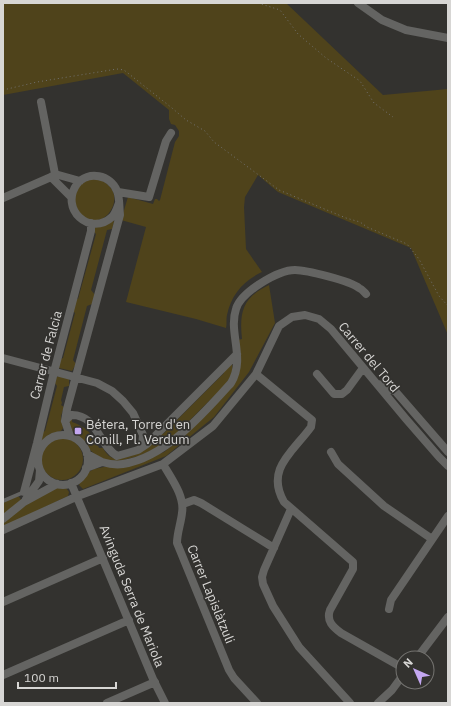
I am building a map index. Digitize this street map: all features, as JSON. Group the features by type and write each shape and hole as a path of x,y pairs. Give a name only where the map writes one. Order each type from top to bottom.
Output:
{"street":[{"path":"358,3 382,20 406,30 448,38"},
{"path":"41,102 53,175 71,197"},
{"path":"118,192 149,197 166,141 172,133"},
{"path":"3,198 53,175 80,181"},
{"path":"70,436 65,421 67,409 120,215 119,203 118,192 110,181 101,176 84,178 73,190 71,197 76,215 91,223 106,221 112,217 119,203"},
{"name":"Carrer de Falcia","path":"24,492 54,372 92,231 91,223"},
{"path":"87,454 102,462 121,465 133,462 167,445 182,434 231,383 237,374 236,308 245,294 258,286 284,272 294,270 306,271 339,279 359,287 366,294"},
{"name":"Carrer del Tord","path":"3,530 78,496 163,464 213,426 256,374 279,326 292,317 305,315 319,319 331,328 448,466"},
{"path":"65,421 71,415 84,418 92,424 105,442 110,452 117,456 138,450 237,354"},
{"path":"3,358 97,383 112,391 133,413 143,435 142,447"},
{"path":"317,374 334,394 342,394 364,368"},
{"path":"256,374 312,420 311,427 279,468 276,480 279,493 284,502 353,562 353,569 328,615 330,622 341,634 395,664"},
{"path":"377,384 396,392 448,452"},
{"path":"24,502 39,481 39,454 42,446 47,440 54,436 70,436 81,442 87,454 88,461 83,474 72,483 57,484 50,481 40,470"},
{"path":"330,452 338,464 384,506 432,539"},
{"path":"86,468 102,462"},
{"path":"163,464 180,495 183,504 194,500 201,503 274,548"},
{"name":"Avinguda Serra de Mariola","path":"72,483 165,703"},
{"path":"3,519 24,502 57,484"},
{"name":"Carrer Lapislàtzuli","path":"183,504 177,544 229,670 234,678 257,703"},
{"path":"291,509 262,577 263,584 273,606 299,647 350,703"},
{"path":"389,609 391,600 448,516"},
{"path":"3,602 103,558"},
{"path":"423,650 448,617"},
{"path":"3,676 129,620"},
{"path":"107,703 155,682"},
{"path":"378,703 395,686"}],"lane":[{"path":"3,501 34,488"}],"path":[{"path":"258,3 280,10 298,34 326,58 360,81 374,103 393,117"},
{"path":"3,18 7,19"},
{"path":"3,90 37,82 117,69 124,70 186,120 205,131 214,142 279,190 346,218 360,222 367,227 407,244 419,259 439,296 448,306"}],"shaded area":[{"path":"3,3 286,3 383,95 448,89 448,335 411,248 278,192 258,175 245,197 244,207 246,249 262,272 244,284 231,301 226,328 126,302 146,227 121,220 128,197 153,204 155,199 160,200 175,142 179,136 179,131 175,125 171,124 169,119 169,110 123,73 3,95"},
{"path":"89,179 102,180 113,191 114,204 107,216 101,219 88,219 77,212 74,196 76,189"},
{"path":"113,220 114,222 112,229 107,230 91,290 95,295 92,304 87,306 73,360 76,364 72,371 59,368 58,360 63,358 75,313 71,309 74,298 78,299 96,234 92,230"},
{"path":"269,285 275,323 249,372 214,417 166,456 83,489 79,485 82,479 94,469 104,467 126,467 164,452 177,442 233,385 238,340 242,339 242,313 248,300"},
{"path":"229,363 232,364 232,373 224,386 173,437 156,448 139,456 119,461 106,460 97,456 73,432 68,419 72,419 72,422 85,429 92,435 99,448 103,448 108,455 117,459 159,433 163,434 224,373 223,368"},
{"path":"59,376 69,379 69,386 64,387 61,400 61,405 64,407 61,416 63,428 61,431 50,434 41,441 40,433 45,431 57,386 54,382 56,377"},
{"path":"62,438 77,444 83,459 77,474 62,480 47,474 41,459 47,444"},
{"path":"51,488 66,488 69,492 68,496 3,527 3,523"},
{"path":"18,496 21,500 3,515 3,503"}],"place":[{"name":"Bétera, Torre d'en Conill, Pl. Verdum","path":"78,431"}]}
